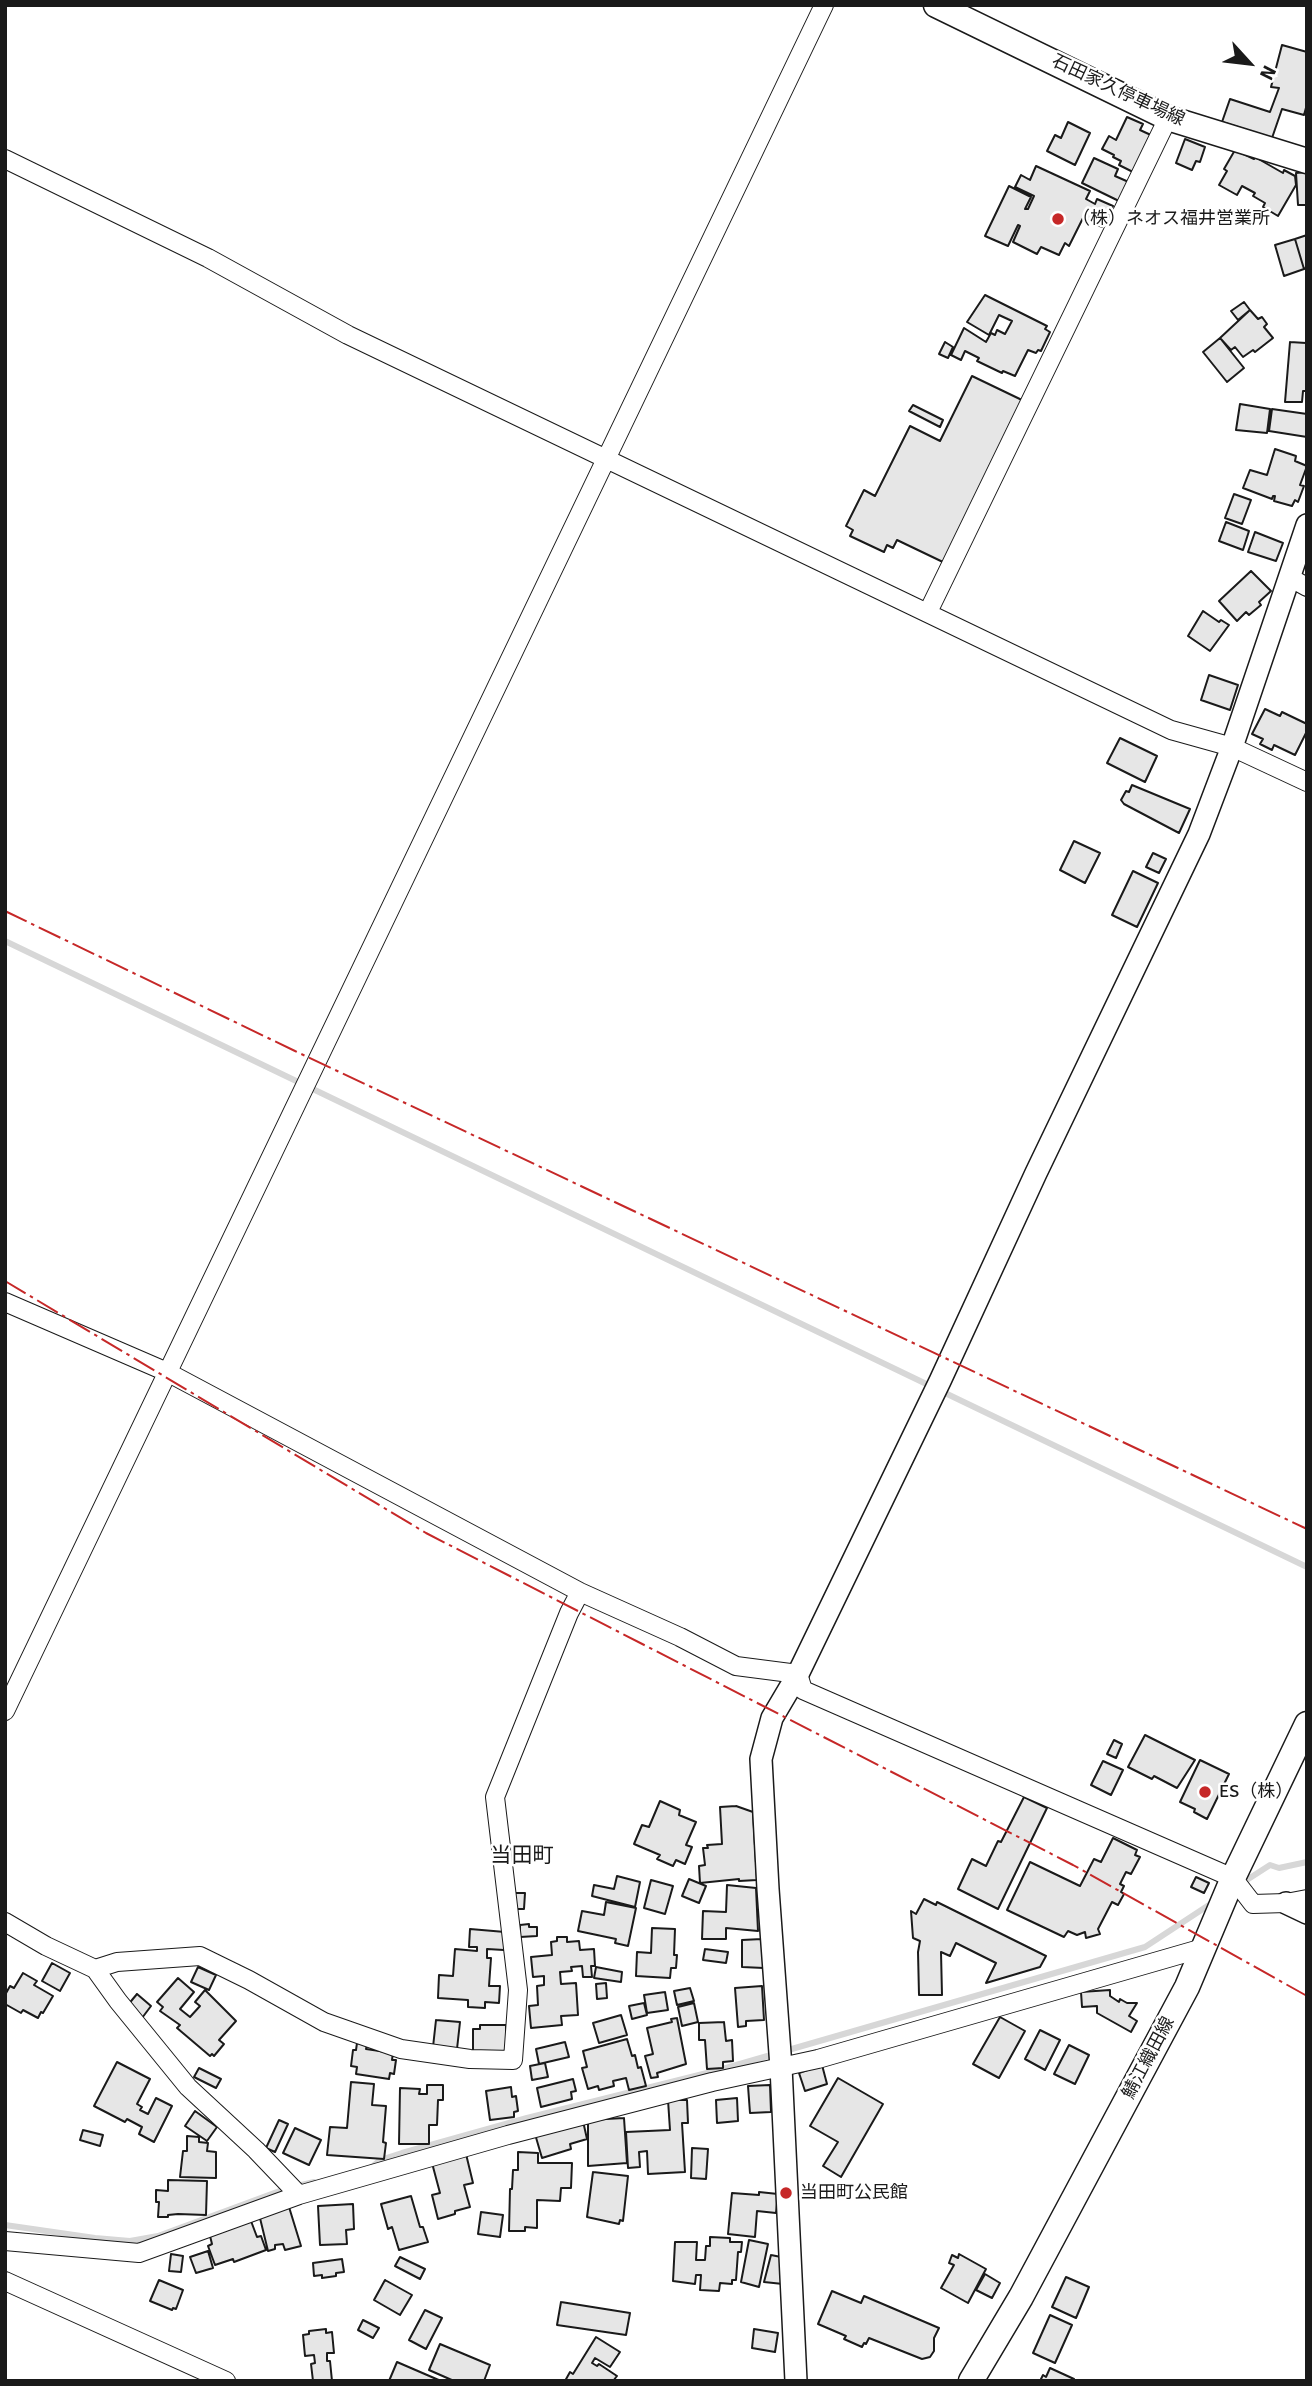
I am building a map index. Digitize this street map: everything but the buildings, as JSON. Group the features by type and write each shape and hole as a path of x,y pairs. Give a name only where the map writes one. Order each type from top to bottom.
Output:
{"main road":[{"name":"石田家久停車場線","path":"936,5 1168,118 1307,161"},
{"name":"鯖江織田線","path":"971,2381 1021,2297 1187,1987 1233,1878 1307,1724"}],"street":[{"path":"5,1712 824,5"},
{"path":"928,612 1168,118"},
{"path":"5,159 208,258 348,335 1171,730 1232,747 1307,782"},
{"path":"796,2381 781,2067 761,1759 772,1718 798,1674 1199,834 1298,582 1307,524"},
{"path":"5,1302 167,1372 580,1592 680,1637 736,1666 798,1674"},
{"path":"95,1969 117,1962 200,1956 324,2022 401,2049 470,2059 513,2060 517,1990 495,1797 569,1613 580,1592"},
{"path":"798,1674 803,1690 1233,1878 1253,1904 1296,1901 1307,1913"},
{"path":"5,1922 46,1946 95,1969 188,2087 256,2150 299,2195"},
{"path":"5,2241 139,2253 299,2195 508,2135 818,2059 1203,1948"},
{"path":"5,2281 226,2381"}],"waterway":[{"path":"5,941 1307,1567"},
{"path":"1239,1885 1270,1865 1279,1868 1307,1862"},
{"path":"372,2167 380,2160 402,2153 527,2118 719,2070 1145,1947 1212,1903"},
{"path":"5,2225 130,2241 158,2236 285,2189 314,2182"}],"power":[{"path":"5,911 295,1051 1307,1529"},
{"path":"5,1281 426,1533 1073,1865 1307,1996"}],"place":[{"name":"（株）ネオス福井営業所","path":"1058,219"},
{"name":"ES（株）","path":"1205,1792"},
{"name":"当田町公民館","path":"786,2193"}],"district":[{"name":"当田町","path":"522,1856"}]}
